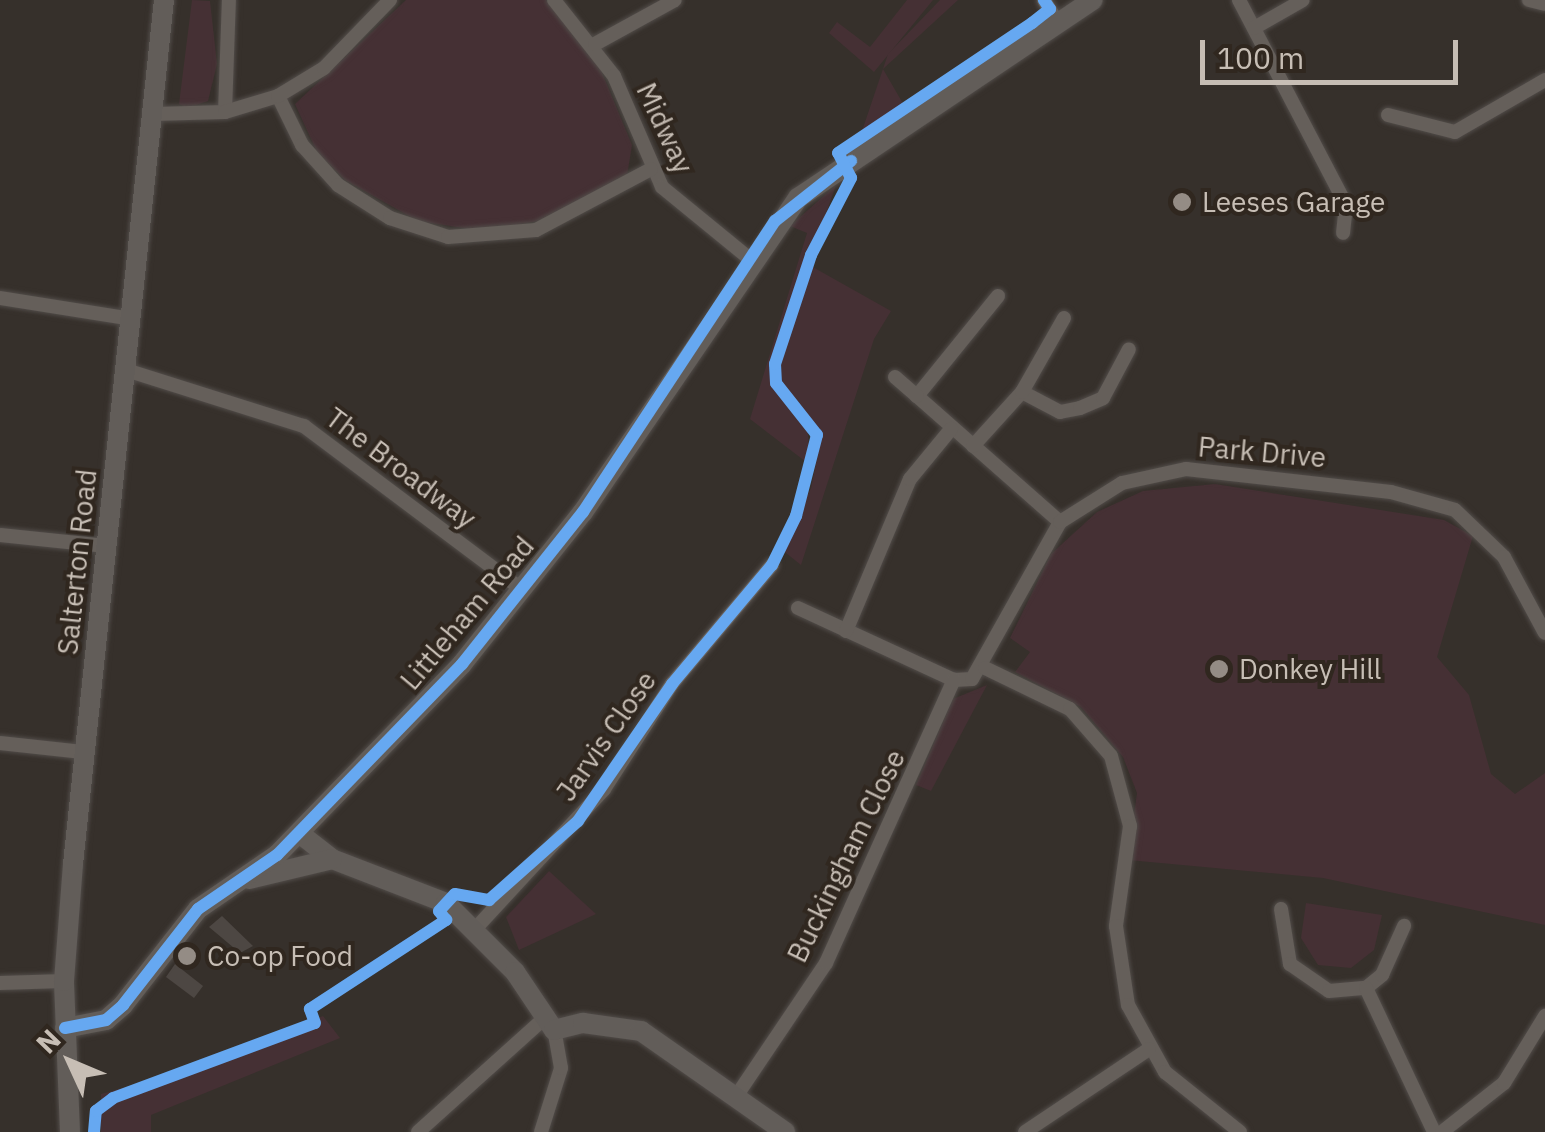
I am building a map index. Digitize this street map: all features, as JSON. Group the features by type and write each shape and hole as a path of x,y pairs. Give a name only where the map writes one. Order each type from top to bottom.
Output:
{"street":[{"name":"Salterton Road","path":"70,1132 64,981 83,752 164,0"},
{"path":"225,112 229,0"},
{"path":"154,114 225,112 278,96 324,68 390,0"},
{"name":"Midway","path":"554,0 595,44 650,169 680,208 750,259"},
{"path":"595,44 674,0"},
{"path":"1044,0 1058,22"},
{"name":"Littleham Road","path":"65,1028 106,1020 198,909 248,880 298,834 521,590 750,259 798,198 1092,0"},
{"path":"1239,0 1346,204 1343,233"},
{"path":"1254,28 1303,0"},
{"path":"1529,0 1545,4"},
{"path":"1388,114 1455,132 1545,80"},
{"path":"278,96 302,145 338,185 390,218 448,237 536,230 650,169"},
{"path":"917,396 998,296"},
{"path":"0,298 132,319"},
{"path":"973,446 1022,392 1064,318"},
{"path":"1022,392 1060,412 1080,408 1103,398 1129,350"},
{"name":"The Broadway","path":"126,370 304,426 521,590"},
{"path":"798,608 954,680 985,668 1060,522 895,376"},
{"path":"846,631 910,479 951,429"},
{"name":"Park Drive","path":"1060,522 1122,484 1186,469 1391,492 1455,510 1480,530 1545,633"},
{"path":"0,535 106,546"},
{"name":"Jarvis Close","path":"475,928 604,789 672,684 772,565"},
{"path":"985,668 1070,709 1111,756 1128,808 1118,963 1148,1048 1186,1094 1240,1132"},
{"name":"Buckingham Close","path":"736,1095 826,963 954,680"},
{"path":"0,742 83,752"},
{"path":"298,834 332,860 428,894 475,928 550,1023 561,1068 541,1132"},
{"path":"248,880 332,860"},
{"path":"1281,909 1281,939 1298,973 1329,991 1366,988 1390,967 1404,926"},
{"path":"0,983 64,981"},
{"path":"1366,988 1434,1132"},
{"path":"1442,1132 1504,1083 1545,1016"},
{"path":"418,1132 550,1023 583,1023 640,1031 785,1132"},
{"path":"1024,1132 1148,1048"}],"shaded area":[{"path":"192,0 210,1 217,64 208,101 187,108 179,104"},
{"path":"406,0 546,0 587,41 603,75 632,145 627,176 543,220 483,231 418,221 345,180 317,152 295,104"},
{"path":"907,0 933,0 874,72 829,33 837,22 870,47"},
{"path":"940,0 958,0 883,69 905,107 861,134 888,54"},
{"path":"836,185 771,369 774,386 807,420 810,465 750,419 807,233 790,226"},
{"path":"811,266 891,311 874,339 801,565 781,549 811,488 821,439 777,377"},
{"path":"1215,484 1444,520 1473,536 1437,657 1469,695 1491,774 1515,794 1545,773 1545,925 1323,878 1128,860 1137,793 1123,757 1081,707 1015,672 1030,652 1010,638 1051,554 1097,512 1143,491"},
{"path":"987,685 931,791 916,785 953,699"},
{"path":"549,871 596,914 519,950 506,917"},
{"path":"1306,903 1382,915 1374,950 1351,968 1318,965 1301,938"},
{"path":"323,1016 340,1038 151,1115 151,1132 101,1132 101,1094 214,1063"}],"building":[{"path":"222,916 253,946 240,953 209,927"},
{"path":"175,964 203,986 194,998 166,977"}],"cycle path":[{"path":"94,1132 96,1111 113,1098 315,1023 310,1009 446,920 439,911 455,894 489,900 578,821 672,684 772,565 796,516 817,435 776,383 775,364 811,255 851,178 838,153 1032,23 1050,9 1044,0"},
{"path":"65,1028 106,1020 123,1005 198,909 277,855 462,664 583,512 775,221 851,161"}],"place":[{"name":"Leeses Garage","path":"1182,202"},
{"name":"Donkey Hill","path":"1219,669"},
{"name":"Co-op Food","path":"187,956"}]}
